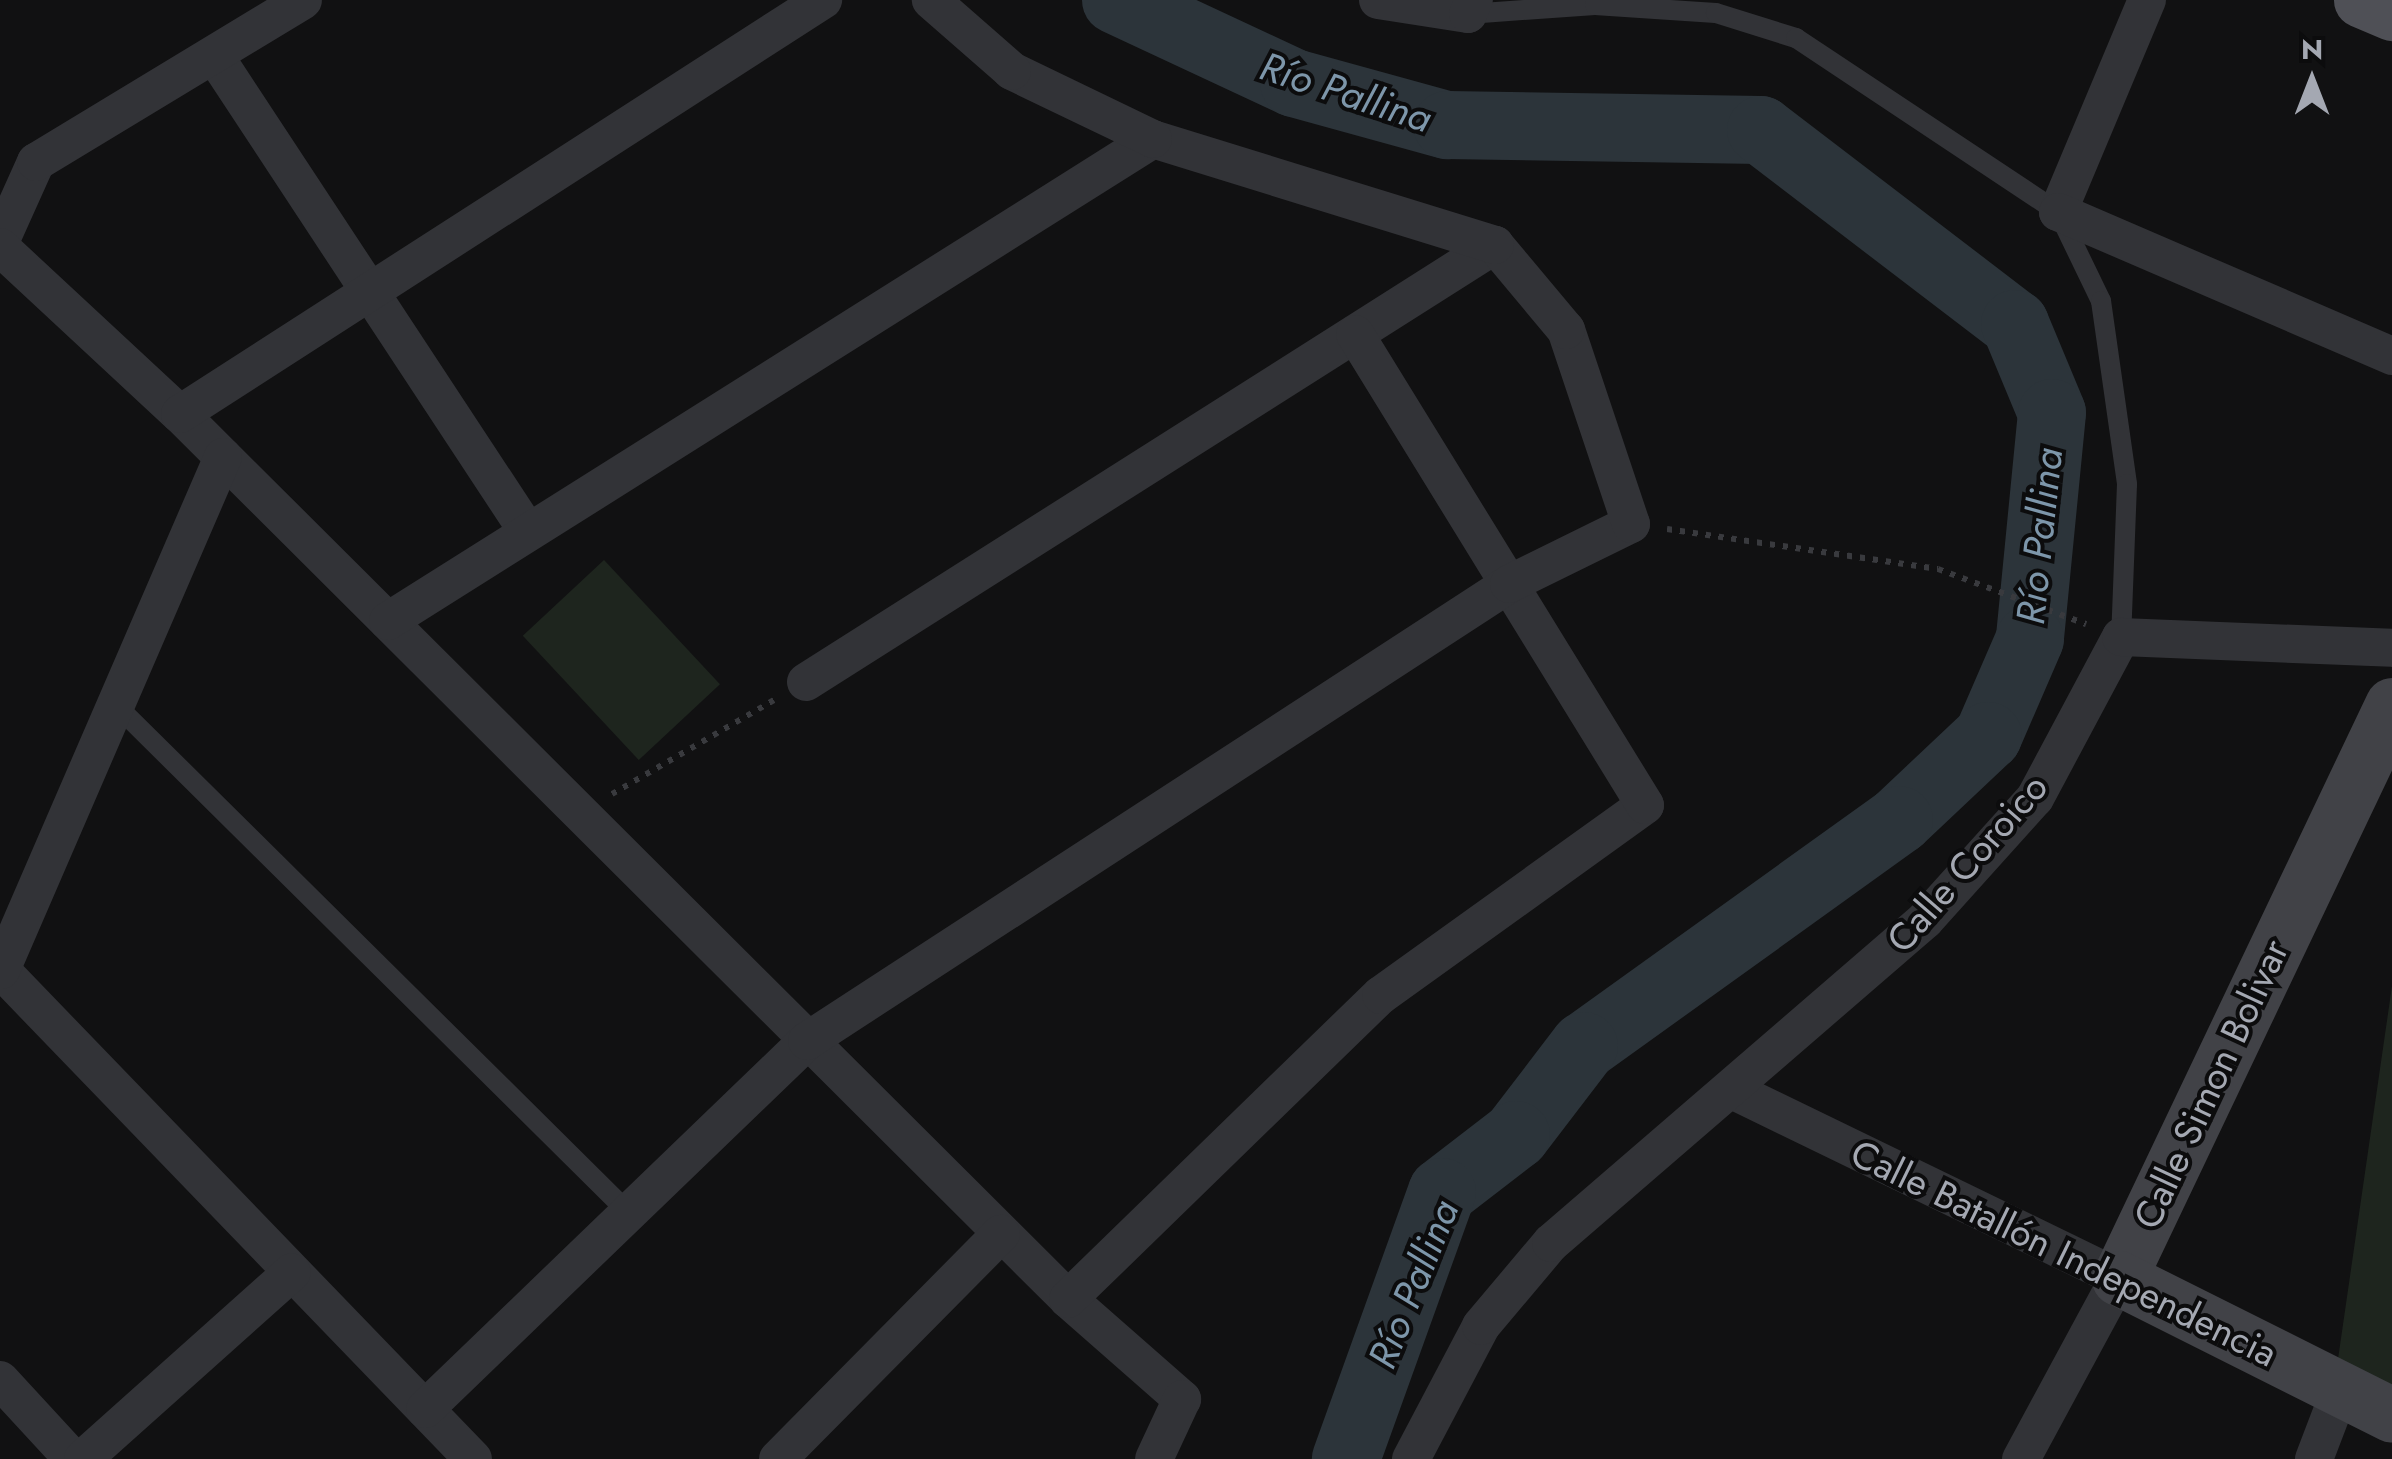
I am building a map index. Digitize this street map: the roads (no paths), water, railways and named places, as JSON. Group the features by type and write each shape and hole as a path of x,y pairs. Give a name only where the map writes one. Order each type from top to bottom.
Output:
{"main road":[{"path":"2361,0 2392,13"},
{"name":"Calle Simon Bolivar","path":"2120,1278 2392,705"},
{"name":"Calle Batallón Independencia","path":"2120,1278 2392,1415"}],"street":[{"path":"303,0 216,58 36,162 0,245 180,414 1068,1300 1182,1399 1154,1459"},
{"path":"180,414 823,0"},
{"path":"426,1410 807,1041 1509,584 1631,524 1566,330 1496,245 1153,139 1012,70 931,0"},
{"path":"1378,0 1471,7"},
{"path":"2147,0 2058,212 2392,356"},
{"path":"216,58 528,532"},
{"path":"388,621 1153,139"},
{"path":"806,682 1496,245"},
{"path":"1068,1300 1381,995 1646,804 1354,334"},
{"path":"223,457 0,969 473,1459"},
{"path":"2121,638 2392,648"},
{"name":"Calle Coroico","path":"1411,1459 1482,1326 1551,1243 1736,1092 1925,920 2035,798 2121,638"},
{"name":"Calle Batallón Independencia","path":"1736,1092 2120,1278"},
{"path":"778,1459 1001,1234"},
{"path":"83,1459 292,1272"},
{"name":"Calle Simon Bolivar","path":"2021,1459 2120,1278"},
{"path":"0,1380 73,1459"},
{"path":"2314,1459 2340,1391"}],"lane":[{"path":"1471,7 1596,5 1716,13 1796,38 2058,212"},
{"name":"Calle Coroico","path":"2058,212 2101,301 2127,484 2121,638"},
{"path":"116,705 629,1213"}],"waterway":[{"name":"Río Pallina","path":"1116,0 1294,83 1447,125 1761,130 2015,324 2052,413 2030,639 1988,736 1899,820 1584,1046 1516,1135 1442,1192 1346,1459"}]}
